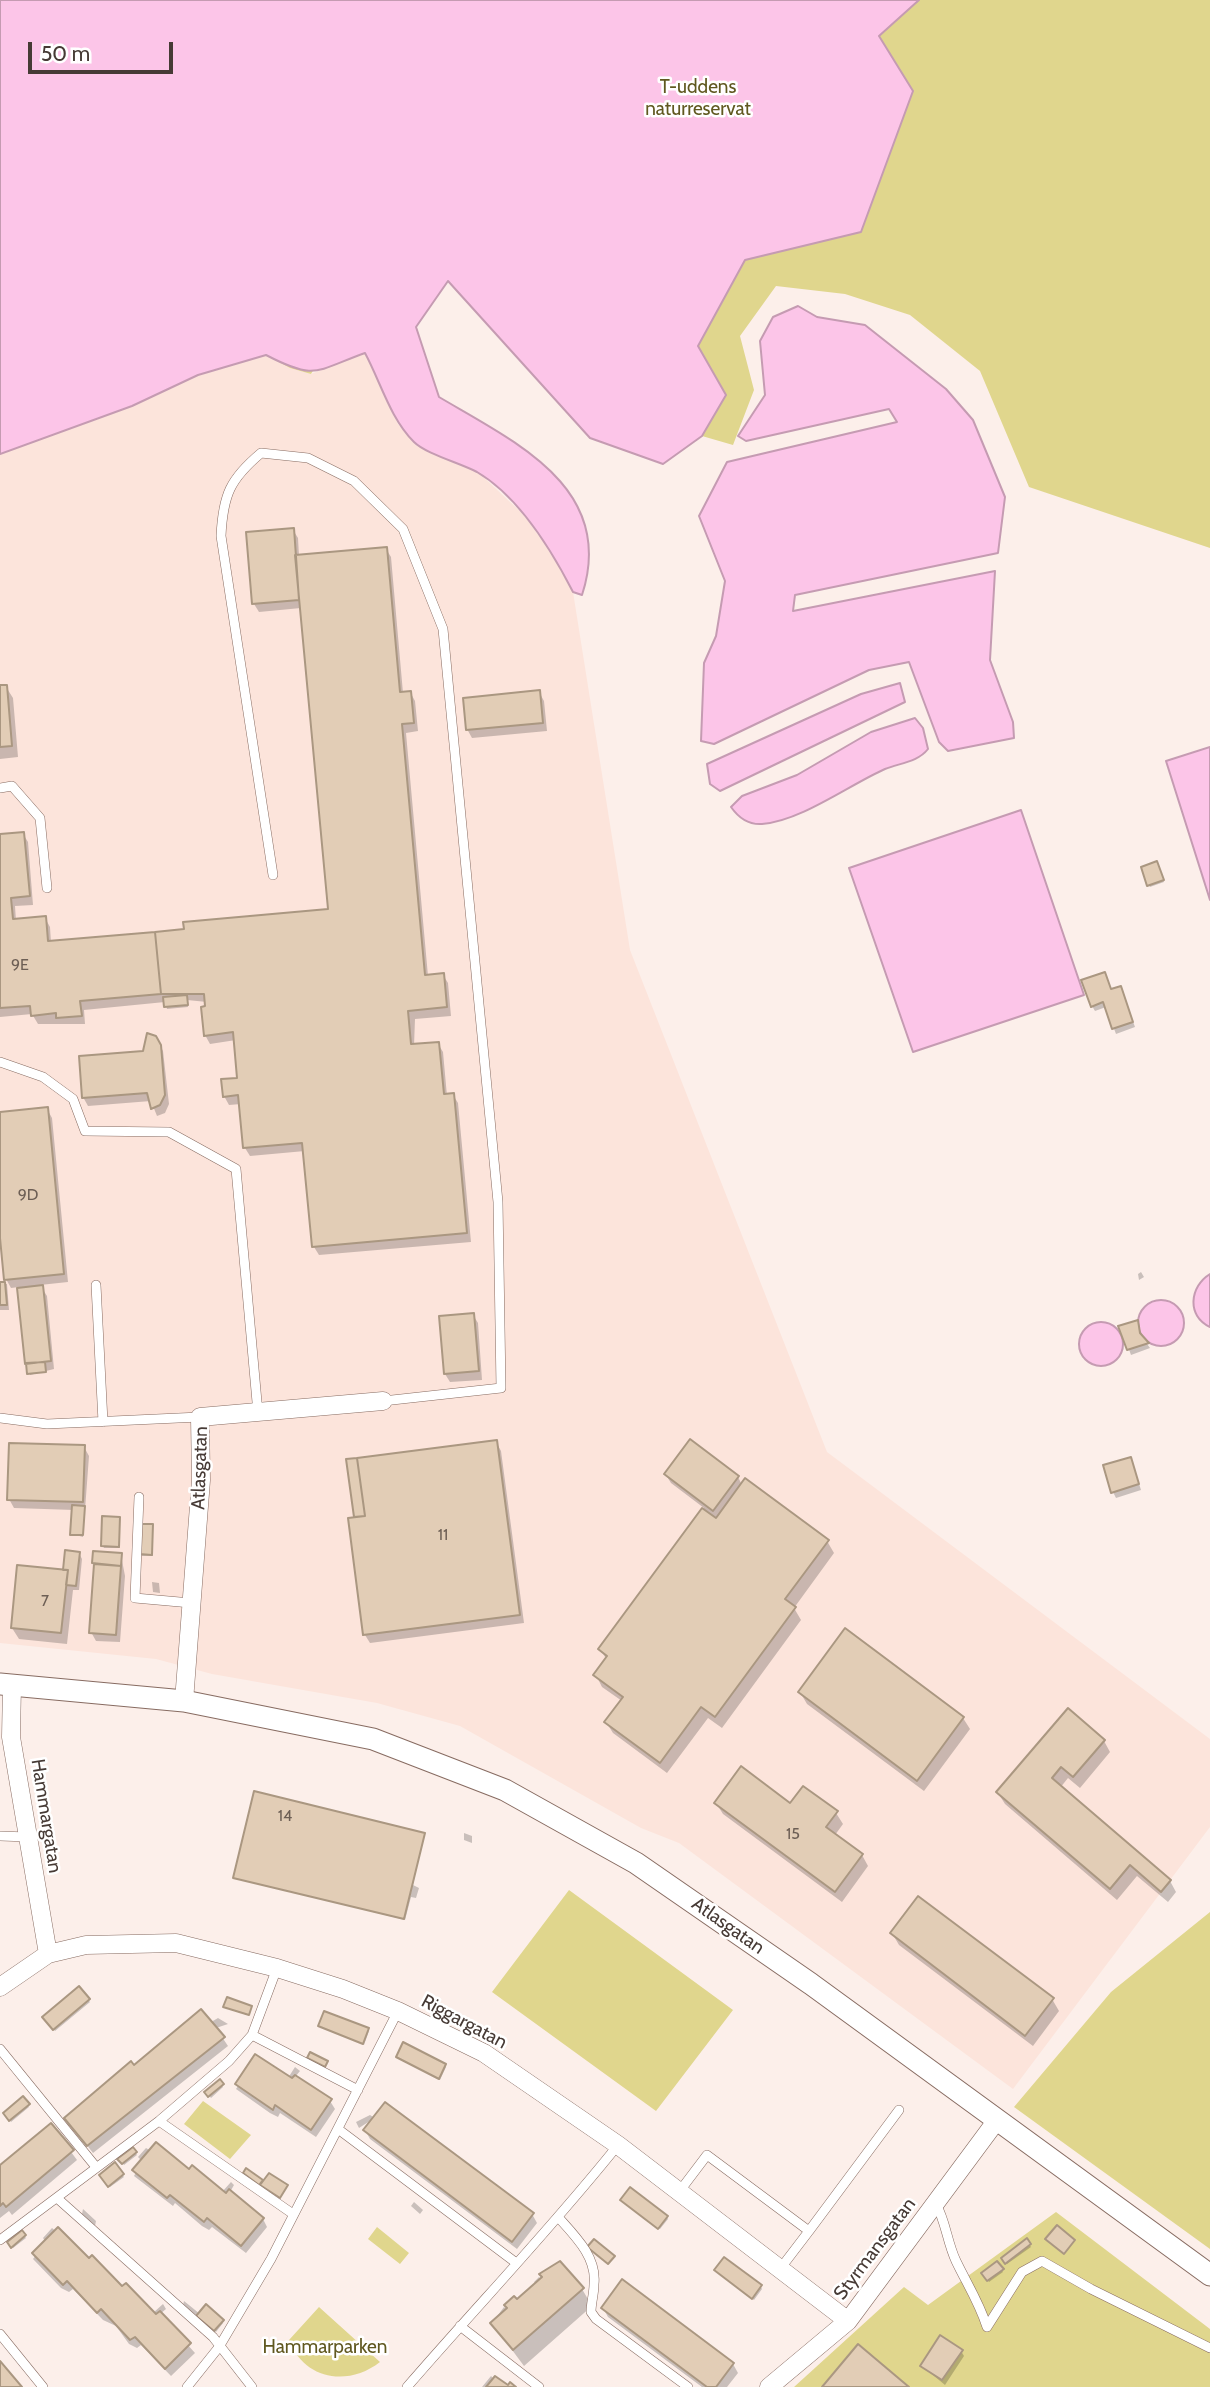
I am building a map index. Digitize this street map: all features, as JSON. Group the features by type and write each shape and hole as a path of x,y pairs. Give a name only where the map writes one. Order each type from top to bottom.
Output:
{"street":[{"name":"Atlasgatan","path":"184,1702 201,1480 200,1418 383,1401"},
{"name":"Atlasgatan","path":"6,1684 184,1702 373,1739 505,1790 636,1863 811,1984 1210,2275"},
{"name":"Hammargatan","path":"6,1684 11,1737 48,1954"},
{"name":"Riggargatan","path":"0,1987 48,1954 86,1945 176,1943 277,1968 398,2011 484,2053 618,2145 848,2321"},
{"name":"Styrmansgatan","path":"769,2387 848,2321 997,2120"}],"lane":[{"path":"272,875 221,536 223,503 233,482 238,472 261,453 308,458 354,481 403,529 443,628 498,1202 501,1388 383,1401"},
{"path":"0,788 12,786 40,818 47,888"},
{"path":"0,1062 43,1077 74,1099 86,1130 169,1132 236,1169 258,1413"},
{"path":"96,1286 103,1422"},
{"path":"0,1418 47,1424 200,1418"},
{"path":"139,1497 135,1598 191,1603"},
{"path":"0,1836 28,1837"},
{"path":"0,2241 159,2121 229,2062 252,2035 277,1968"},
{"path":"187,2387 219,2347 293,2214 398,2011"},
{"path":"252,2035 358,2090"},
{"path":"0,2049 96,2167"},
{"path":"780,2269 899,2110"},
{"path":"159,2121 293,2214"},
{"path":"338,2129 515,2262"},
{"path":"407,2387 618,2145"},
{"path":"679,2192 707,2155 809,2231"},
{"path":"57,2198 213,2337 252,2387"},
{"path":"935,2203 946,2221 956,2261 967,2277 988,2327 1022,2272 1042,2261 1091,2289 1210,2348"},
{"path":"558,2217 580,2242 593,2265 595,2282 591,2312 596,2319 688,2387"},
{"path":"460,2326 539,2387"},
{"path":"0,2334 43,2387"}],"shaded area":[{"path":"0,0 919,0 879,36 913,91 861,232 745,260 698,346 726,395 702,436 663,464 590,438 448,281 416,327 439,397 527,451 552,473 572,497 585,525 589,558 582,595 573,592 544,542 520,510 492,482 414,442 398,422 365,353 325,368 306,371 266,355 198,375 132,406 0,454"},
{"path":"798,306 817,317 865,325 946,389 973,420 1005,497 998,553 795,595 793,611 995,571 990,660 1013,722 1014,738 948,751 939,742 909,662 869,670 714,744 701,741 704,663 716,636 725,581 699,516 727,462 897,422 889,409 746,441 738,436 765,395 760,341 773,317"},
{"path":"366,353 398,424 416,445 479,473 524,515 558,563 573,592 630,950 827,1452 1210,1739 1210,1827 1013,2089 679,1843 641,1828 460,1726 377,1703 212,1674 156,1659 0,1643 0,454 132,406 198,375 266,355 290,368 311,374"},
{"path":"900,683 905,702 720,791 710,784 707,764 861,694"},
{"path":"915,718 923,728 928,749 914,759 885,769 809,809 777,821 762,824 748,822 731,807 742,796 797,775 871,732"},
{"path":"1210,747 1210,900 1166,761"},
{"path":"1021,810 1084,995 913,1052 849,868"},
{"path":"1210,1274 1210,1327 1197,1316 1194,1301 1198,1286"},
{"path":"1161,1300 1177,1307 1184,1323 1177,1339 1161,1346 1145,1339 1138,1323 1145,1307"},
{"path":"1101,1322 1110,1323 1117,1328 1122,1335 1122,1353 1117,1360 1110,1365 1101,1366 1092,1365 1085,1360 1080,1353 1079,1344 1080,1335 1085,1328 1092,1323"}],"green space":[{"name":"T-uddens naturreservat","path":"568,0 1210,0 1210,548 1029,487 980,371 910,315 845,294 776,286 740,336 754,390 733,445 702,436 663,464 590,438 448,281 416,327 439,397 353,304 311,374 290,368 266,355 198,375 132,406"},
{"path":"569,1890 733,2010 656,2111 492,1992"},
{"path":"1210,1912 1210,2249 1014,2107 1111,1992"},
{"path":"203,2101 251,2135 230,2159 184,2124"},
{"path":"1056,2212 1210,2329 1210,2387 794,2387 904,2287 928,2305"},
{"path":"377,2227 409,2253 400,2264 368,2239"},
{"name":"Hammarparken","path":"319,2307 380,2362 368,2370 341,2377 316,2371 305,2364 289,2340"}],"building":[{"path":"294,528 299,600 252,604 246,532"},
{"path":"387,547 400,692 411,691 414,723 402,724 425,975 444,973 447,1007 408,1011 411,1044 439,1042 444,1094 454,1093 467,1233 312,1247 302,1143 243,1148 238,1095 223,1097 221,1079 237,1078 233,1032 204,1036 201,1007 205,1006 204,994 161,994 155,932 184,929 183,922 328,909 295,555"},
{"path":"0,685 7,685 12,746 0,747"},
{"path":"540,690 543,723 466,730 463,698"},
{"path":"24,832 30,896 11,898 13,919 46,916 48,941 155,932 161,994 80,1001 82,1016 56,1018 56,1013 31,1016 30,1006 0,1008 0,834"},
{"path":"1157,861 1164,880 1147,886 1141,867"},
{"path":"1105,972 1111,989 1121,986 1133,1022 1112,1029 1103,1002 1091,1007 1081,980"},
{"path":"187,995 188,1005 164,1007 163,997"},
{"path":"147,1033 156,1036 161,1045 165,1095 160,1105 151,1109 147,1093 82,1098 79,1056 143,1051"},
{"path":"48,1107 64,1274 4,1280 0,1238 0,1112"},
{"path":"0,1282 5,1282 7,1305 0,1305"},
{"path":"43,1285 51,1361 25,1364 17,1288"},
{"path":"474,1313 479,1371 444,1374 439,1316"},
{"path":"1138,1320 1140,1333 1149,1343 1127,1350 1118,1326"},
{"path":"45,1362 46,1372 27,1374 26,1363"},
{"path":"690,1439 739,1476 713,1511 664,1474"},
{"path":"497,1440 520,1615 363,1635 348,1518 365,1516 357,1458"},
{"path":"9,1443 85,1445 83,1502 7,1500"},
{"path":"1131,1457 1139,1484 1111,1493 1103,1465"},
{"path":"357,1458 365,1516 354,1517 346,1459"},
{"path":"745,1478 829,1540 785,1599 796,1607 715,1717 701,1707 660,1763 604,1722 623,1697 593,1675 607,1656 598,1649 702,1508 716,1518"},
{"path":"72,1505 85,1506 83,1535 70,1535"},
{"path":"102,1516 120,1517 119,1547 101,1546"},
{"path":"140,1524 153,1524 152,1555 139,1554"},
{"path":"65,1550 80,1552 76,1586 66,1585 68,1570 63,1570"},
{"path":"93,1551 122,1553 121,1566 92,1563"},
{"path":"94,1564 121,1566 116,1635 89,1633"},
{"path":"17,1565 68,1570 61,1633 11,1628"},
{"path":"845,1628 964,1717 917,1781 798,1692"},
{"path":"1068,1708 1105,1740 1073,1777 1061,1767 1052,1778 1171,1880 1161,1892 1130,1865 1110,1889 996,1792"},
{"path":"741,1766 790,1803 803,1786 838,1811 826,1827 863,1854 835,1892 714,1803"},
{"path":"254,1791 425,1833 404,1919 233,1878"},
{"path":"918,1896 1054,1998 1025,2036 890,1933"},
{"path":"79,1986 90,1999 53,2030 42,2017"},
{"path":"227,1997 252,2006 249,2015 223,2007"},
{"path":"201,2009 225,2037 87,2146 64,2118 131,2061 134,2065"},
{"path":"324,2011 369,2028 363,2044 318,2026"},
{"path":"403,2042 446,2064 439,2079 396,2057"},
{"path":"310,2052 328,2061 325,2067 307,2058"},
{"path":"255,2054 332,2099 311,2130 275,2105 273,2110 235,2084"},
{"path":"220,2079 224,2084 208,2097 204,2092"},
{"path":"23,2096 30,2104 9,2121 3,2113"},
{"path":"385,2102 534,2213 512,2242 363,2130"},
{"path":"51,2123 74,2150 6,2207 3,2203 0,2206 0,2165"},
{"path":"156,2142 189,2169 192,2165 226,2193 229,2189 264,2218 241,2246 207,2218 204,2222 170,2195 167,2198 132,2170"},
{"path":"133,2147 137,2152 122,2164 117,2159"},
{"path":"115,2162 124,2174 108,2187 99,2175"},
{"path":"246,2168 263,2180 259,2185 243,2173"},
{"path":"269,2173 288,2185 280,2198 260,2185"},
{"path":"630,2187 668,2216 658,2229 620,2200"},
{"path":"1057,2225 1075,2240 1064,2254 1045,2239"},
{"path":"58,2227 89,2258 92,2255 122,2286 126,2283 156,2314 160,2311 191,2343 165,2369 135,2337 130,2340 101,2309 97,2313 67,2281 63,2285 32,2253"},
{"path":"22,2230 26,2235 11,2248 7,2242"},
{"path":"1027,2238 1031,2244 1005,2264 1001,2258"},
{"path":"594,2239 615,2256 608,2264 587,2247"},
{"path":"724,2257 762,2285 752,2299 714,2270"},
{"path":"560,2261 584,2288 513,2350 490,2323 507,2308 504,2305 514,2296 517,2299 542,2277 539,2274"},
{"path":"997,2261 1004,2269 987,2281 981,2273"},
{"path":"622,2279 734,2363 716,2387 707,2387 601,2308"},
{"path":"206,2304 224,2320 214,2331 196,2316"},
{"path":"940,2335 963,2350 942,2380 920,2366"},
{"path":"858,2344 909,2387 822,2387"},
{"path":"0,2361 22,2387 0,2387"},
{"path":"495,2376 508,2385 510,2382 516,2387 486,2387"}]}
